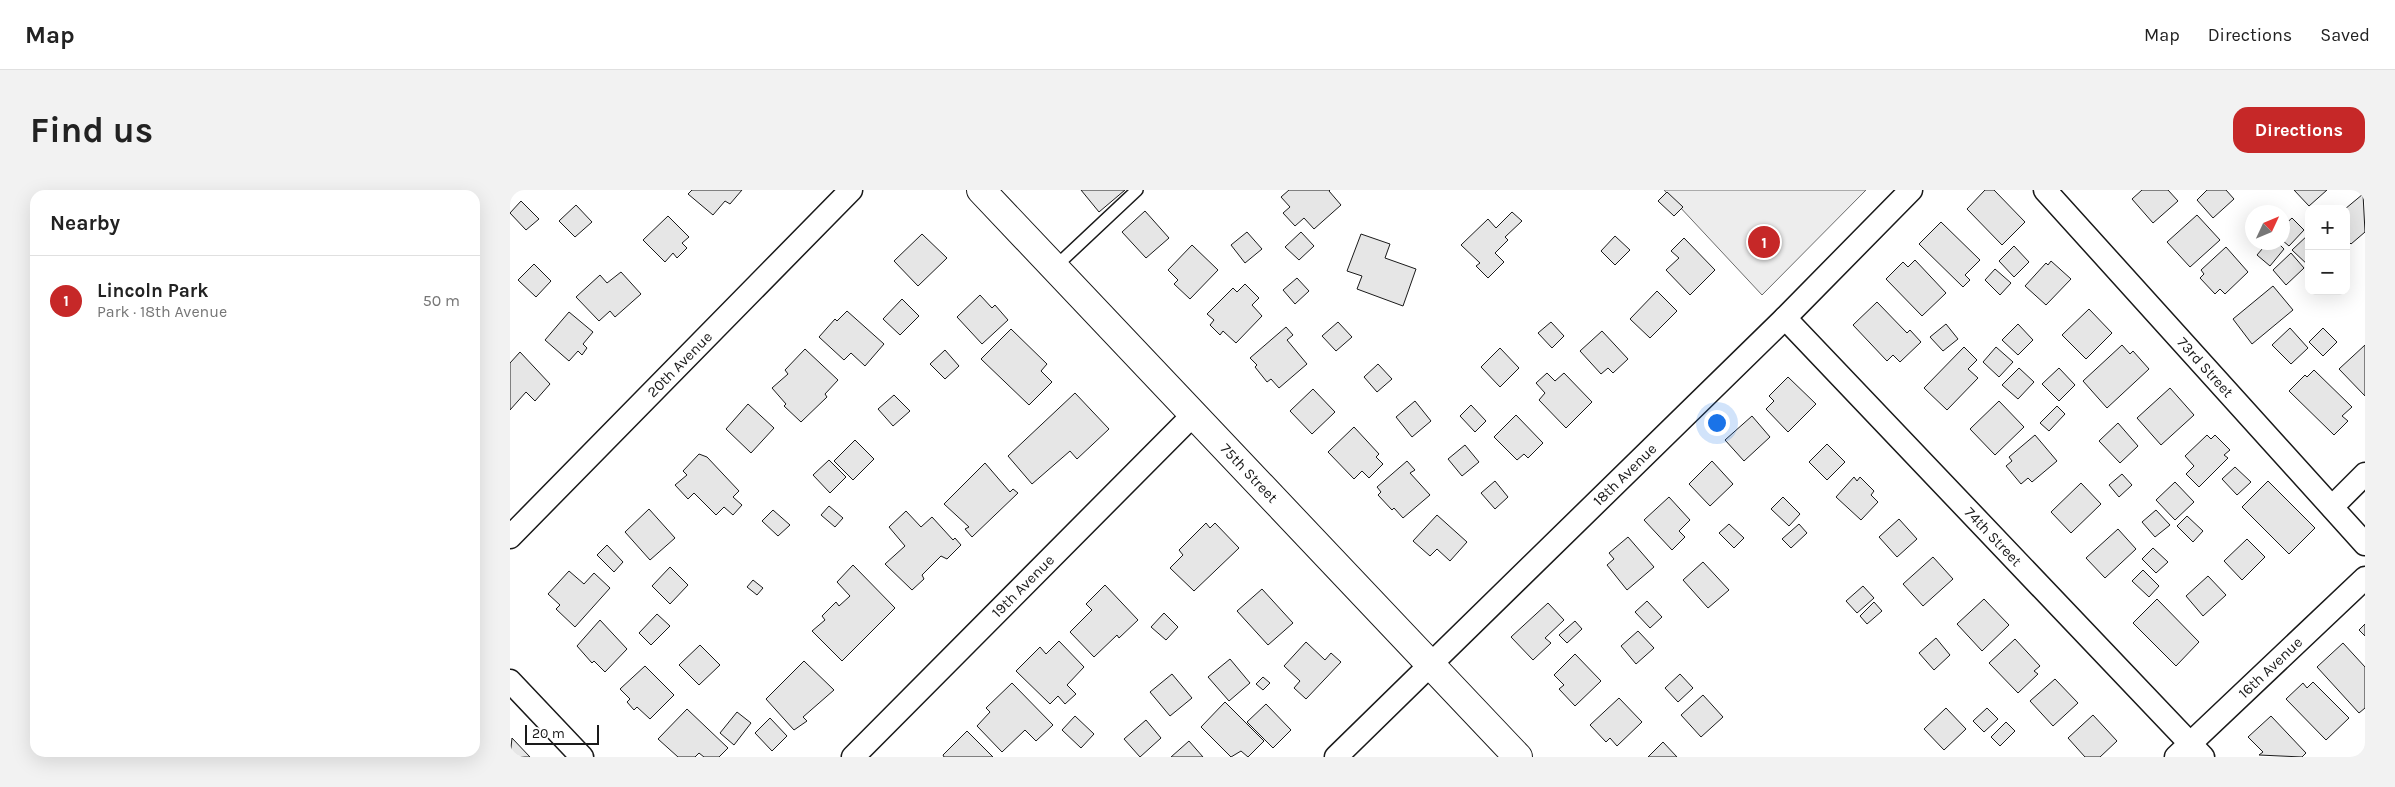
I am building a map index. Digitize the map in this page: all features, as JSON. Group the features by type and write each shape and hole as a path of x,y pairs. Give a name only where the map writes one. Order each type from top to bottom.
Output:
{"street":[{"name":"20th Avenue","path":"510,537 851,190"},
{"name":"75th Street","path":"981,190 1518,757"},
{"name":"18th Avenue","path":"1336,757 1785,318 1911,190"},
{"name":"73rd Street","path":"2045,190 2365,544"},
{"name":"74th Street","path":"1785,318 2189,752"},
{"name":"19th Avenue","path":"853,757 1194,414"},
{"path":"2332,507 2365,474"},
{"name":"16th Avenue","path":"2189,752 2365,578"},
{"path":"510,681 582,757"}],"lane":[{"path":"1055,267 1137,190"}],"shaded area":[{"path":"1664,190 1866,190 1762,295"}],"building":[{"path":"692,190 742,190 730,204 725,201 713,215 688,194"},
{"path":"1081,190 1125,190 1099,212"},
{"path":"1289,190 1330,190 1341,205 1314,229 1304,218 1295,226 1283,213 1290,207 1281,197"},
{"path":"1985,190 1994,190 2025,222 2002,245 1967,209"},
{"path":"2142,190 2168,190 2178,201 2153,223 2132,199"},
{"path":"2207,190 2226,190 2234,199 2213,218 2197,200"},
{"path":"2294,190 2327,190 2310,205"},
{"path":"1667,192 1683,207 1674,216 1658,201"},
{"path":"2363,194 2365,232 2351,244 2350,243 2350,205"},
{"path":"521,201 539,219 526,230 510,213"},
{"path":"576,205 592,222 575,237 559,221"},
{"path":"1145,211 1169,238 1146,258 1122,232"},
{"path":"1512,212 1522,221 1505,237 1508,240 1495,253 1504,262 1488,278 1476,266 1480,263 1461,245 1488,219 1496,228"},
{"path":"2197,215 2220,240 2190,267 2167,242"},
{"path":"668,216 689,237 682,243 687,248 677,258 673,253 665,262 643,240"},
{"path":"2292,218 2304,230 2290,245 2290,220"},
{"path":"1941,222 1980,260 1965,275 1970,280 1963,287 1919,244"},
{"path":"1247,232 1262,249 1245,263 1231,245"},
{"path":"1301,232 1314,246 1299,260 1285,247"},
{"path":"922,234 947,258 918,286 894,261"},
{"path":"1361,234 1390,244 1385,258 1416,269 1403,306 1357,289 1362,276 1347,271"},
{"path":"1615,236 1630,250 1615,265 1601,251"},
{"path":"1684,238 1715,270 1690,295 1666,270 1679,258 1671,251"},
{"path":"2305,238 2305,262 2292,250"},
{"path":"1192,245 1218,270 1190,299 1174,284 1178,280 1168,270"},
{"path":"2014,246 2029,262 2014,277 1999,261"},
{"path":"2226,247 2248,272 2225,294 2220,289 2215,294 2200,278 2204,274 2201,270"},
{"path":"2261,250 2283,250 2270,266 2257,255"},
{"path":"2291,253 2304,268 2286,285 2273,270"},
{"path":"1915,260 1946,293 1922,316 1886,279 1903,262 1908,267"},
{"path":"2051,261 2071,279 2046,305 2025,286 2046,263 2048,265"},
{"path":"534,264 551,281 536,297 518,280"},
{"path":"1995,269 2011,283 2000,295 1985,280"},
{"path":"621,272 641,294 615,317 610,311 599,321 576,297 600,275 607,283"},
{"path":"1297,278 1309,291 1295,304 1283,290"},
{"path":"1245,284 1259,298 1252,305 1262,316 1236,343 1223,331 1220,335 1210,325 1214,320 1207,314 1233,288 1237,292"},
{"path":"2273,286 2293,310 2252,344 2233,319"},
{"path":"1657,291 1677,311 1650,338 1630,319"},
{"path":"980,295 992,308 995,305 1008,320 982,344 957,317"},
{"path":"902,299 919,316 900,335 883,319"},
{"path":"1877,302 1907,333 1910,330 1921,342 1900,362 1893,355 1887,361 1853,325"},
{"path":"2089,309 2112,333 2086,359 2062,335"},
{"path":"847,311 884,344 865,366 851,353 844,360 819,337 835,319 837,321"},
{"path":"569,312 593,332 583,344 587,348 582,355 578,351 569,361 545,340"},
{"path":"1338,322 1352,337 1336,351 1322,336"},
{"path":"1551,322 1564,336 1552,348 1538,333"},
{"path":"1946,324 1958,339 1943,351 1930,337"},
{"path":"2018,324 2033,340 2018,355 2002,340"},
{"path":"1286,327 1293,335 1287,340 1307,364 1279,388 1271,379 1267,382 1255,367 1257,365 1250,358"},
{"path":"2290,328 2308,348 2291,364 2272,345"},
{"path":"2323,328 2337,342 2323,356 2309,342"},
{"path":"1011,329 1047,364 1041,371 1052,382 1029,405 981,359"},
{"path":"1602,331 1628,359 1613,373 1608,368 1601,374 1580,351"},
{"path":"2122,345 2130,354 2133,351 2149,369 2107,408 2083,381"},
{"path":"2365,345 2365,396 2339,369"},
{"path":"1964,347 1977,360 1968,369 1978,378 1947,410 1924,388"},
{"path":"1996,347 2013,362 1999,377 1983,362"},
{"path":"1500,348 1519,368 1500,387 1481,367"},
{"path":"805,349 838,380 825,394 827,397 801,422 784,406 786,404 772,388 788,374 785,370"},
{"path":"945,350 959,366 945,379 930,364"},
{"path":"520,352 550,384 535,401 526,392 510,410 510,363"},
{"path":"1378,364 1392,379 1377,392 1364,377"},
{"path":"2019,368 2034,382 2018,399 2002,385"},
{"path":"2059,368 2075,385 2059,401 2042,384"},
{"path":"2314,370 2352,407 2342,416 2348,421 2334,435 2289,391 2305,375 2307,377"},
{"path":"1547,373 1555,381 1564,373 1592,402 1566,428 1539,400 1545,393 1536,383"},
{"path":"1788,377 1816,404 1788,432 1766,409 1774,401 1769,396"},
{"path":"2170,388 2194,415 2161,445 2137,418"},
{"path":"1313,389 1335,412 1312,434 1290,411"},
{"path":"1075,393 1109,429 1077,459 1070,451 1032,484 1008,456"},
{"path":"894,395 910,411 893,426 878,409"},
{"path":"1415,401 1431,421 1412,437 1396,417"},
{"path":"1999,401 2024,427 1995,455 1970,429"},
{"path":"748,404 774,428 751,453 726,429"},
{"path":"1471,405 1486,421 1475,432 1460,416"},
{"path":"2057,406 2065,414 2049,431 2040,423"},
{"path":"1516,415 1543,443 1528,458 1524,454 1517,460 1494,437"},
{"path":"1752,416 1770,437 1744,461 1725,440"},
{"path":"2118,423 2138,446 2120,463 2099,441"},
{"path":"1354,427 1379,454 1376,457 1383,464 1369,478 1362,471 1354,479 1328,452"},
{"path":"2035,435 2057,461 2032,482 2028,478 2021,484 2006,466 2012,461 2009,457"},
{"path":"2207,435 2211,439 2215,435 2230,450 2224,455 2228,458 2199,487 2186,474 2194,466 2185,456"},
{"path":"855,440 874,459 853,480 834,461"},
{"path":"1827,444 1845,462 1827,480 1809,462"},
{"path":"1465,445 1479,462 1462,476 1448,459"},
{"path":"699,454 707,457 739,491 733,497 742,505 733,515 724,507 716,515 694,493 688,499 675,485 687,475 683,471"},
{"path":"829,460 846,477 830,493 813,475"},
{"path":"1407,461 1415,470 1410,473 1430,495 1403,518 1394,508 1392,510 1378,495 1381,492 1377,487"},
{"path":"1712,461 1733,484 1710,506 1689,484"},
{"path":"985,463 1010,492 1013,489 1018,493 972,537 965,529 969,527 944,504"},
{"path":"2235,467 2251,482 2237,495 2222,479"},
{"path":"2122,474 2132,485 2119,497 2109,485"},
{"path":"1854,477 1857,481 1860,477 1874,491 1871,495 1878,502 1861,520 1836,497"},
{"path":"1495,481 1508,497 1495,509 1481,493"},
{"path":"2268,481 2315,528 2289,554 2242,507"},
{"path":"2175,482 2194,502 2175,520 2156,500"},
{"path":"2081,483 2101,504 2071,533 2051,512"},
{"path":"1669,497 1690,520 1679,531 1685,537 1672,550 1644,520"},
{"path":"1783,497 1800,514 1789,526 1771,509"},
{"path":"829,506 843,518 835,527 821,515"},
{"path":"649,509 675,538 650,560 625,532"},
{"path":"773,510 790,525 778,536 762,521"},
{"path":"2156,510 2170,525 2155,537 2142,522"},
{"path":"906,511 921,527 932,517 953,540 955,538 961,545 947,559 941,556 922,575 924,579 912,590 885,564 905,546 889,527"},
{"path":"1437,515 1467,542 1450,561 1437,549 1430,556 1413,541"},
{"path":"2187,516 2203,531 2193,542 2177,526"},
{"path":"1899,519 1917,539 1897,557 1879,537"},
{"path":"1206,523 1210,528 1215,523 1239,548 1194,591 1170,568 1183,555 1179,550"},
{"path":"1729,524 1744,538 1734,548 1719,533"},
{"path":"1799,524 1807,533 1791,548 1782,539"},
{"path":"2118,529 2136,549 2105,578 2086,558"},
{"path":"1628,537 1654,567 1627,590 1607,565 1614,559 1609,553"},
{"path":"2247,539 2265,557 2242,580 2224,561"},
{"path":"607,545 623,562 614,572 597,555"},
{"path":"2153,548 2168,562 2156,573 2142,559"},
{"path":"1933,557 1953,579 1923,606 1903,584"},
{"path":"1703,562 1729,590 1708,608 1683,580"},
{"path":"853,565 895,608 842,661 812,631 825,620 822,616 836,602 839,606 850,596 837,582"},
{"path":"670,567 688,585 670,604 652,586"},
{"path":"2143,570 2159,586 2149,597 2132,581"},
{"path":"569,571 584,584 594,573 610,588 575,627 556,609 560,605 548,594"},
{"path":"2208,576 2226,595 2203,616 2186,596"},
{"path":"753,580 763,588 757,595 747,587"},
{"path":"1105,585 1138,620 1119,638 1117,635 1094,657 1070,632 1092,610 1086,604"},
{"path":"1863,586 1874,598 1857,613 1846,601"},
{"path":"1262,589 1293,623 1268,645 1237,611"},
{"path":"1984,599 2009,625 1982,651 1957,624"},
{"path":"2157,599 2199,642 2176,666 2133,623"},
{"path":"1647,601 1662,617 1650,628 1635,612"},
{"path":"1874,602 1882,611 1867,624 1860,616"},
{"path":"1548,603 1564,620 1545,638 1551,643 1533,660 1511,637"},
{"path":"1164,613 1178,627 1166,640 1151,627"},
{"path":"657,614 670,626 651,645 639,633"},
{"path":"600,620 627,649 605,672 594,661 592,663 577,646"},
{"path":"1575,621 1582,629 1567,643 1559,635"},
{"path":"2365,624 2365,636 2359,630"},
{"path":"1638,631 1654,648 1636,664 1621,646"},
{"path":"1936,638 1950,655 1934,670 1919,653"},
{"path":"2015,639 2040,666 2034,671 2038,674 2018,693 1989,663"},
{"path":"1059,641 1084,667 1067,685 1076,694 1065,704 1058,696 1050,704 1016,671 1040,647 1046,654"},
{"path":"1306,642 1325,660 1331,653 1341,662 1306,699 1294,688 1300,681 1284,666"},
{"path":"2343,643 2365,667 2365,708 2359,713 2317,667"},
{"path":"700,645 720,665 699,685 679,665"},
{"path":"1575,654 1601,681 1575,706 1559,689 1564,685 1554,675"},
{"path":"1230,659 1250,683 1229,701 1208,677"},
{"path":"804,661 834,690 803,717 807,721 794,730 766,699"},
{"path":"645,666 674,695 650,719 637,707 634,710 627,702 630,699 620,689"},
{"path":"1172,674 1192,698 1170,716 1150,692"},
{"path":"1680,674 1693,688 1678,702 1665,688"},
{"path":"1263,677 1270,683 1263,690 1256,684"},
{"path":"2055,679 2078,703 2053,726 2030,701"},
{"path":"2313,682 2349,718 2326,740 2286,699 2303,683 2307,688"},
{"path":"1012,683 1053,725 1036,741 1025,730 1002,752 977,726 990,712 986,708"},
{"path":"1703,695 1723,717 1701,737 1681,715"},
{"path":"1619,698 1642,722 1617,746 1610,738 1606,742 1590,725"},
{"path":"1225,702 1264,741 1248,757 1241,751 1231,757 1201,727"},
{"path":"1266,704 1291,730 1273,748 1247,722"},
{"path":"1946,708 1966,729 1944,750 1924,729"},
{"path":"1987,708 1998,719 1984,732 1973,721"},
{"path":"687,709 728,748 719,757 704,757 699,753 695,757 678,757 658,739"},
{"path":"737,712 751,723 734,745 720,733"},
{"path":"2093,715 2117,741 2100,757 2085,757 2068,738"},
{"path":"1075,716 1094,734 1081,748 1062,730"},
{"path":"2271,716 2306,753 2302,757 2259,755 2263,752 2248,737"},
{"path":"770,718 787,736 772,751 755,733"},
{"path":"1146,720 1161,738 1140,757 1124,739"},
{"path":"2006,722 2015,731 2000,746 1991,737"},
{"path":"967,731 993,757 944,757 943,755"},
{"path":"512,738 530,757 510,757"},
{"path":"1189,741 1203,757 1171,757"},
{"path":"1663,742 1677,757 1648,757"}],"place":[{"name":"Lincoln Park","path":"1764,242"}]}
